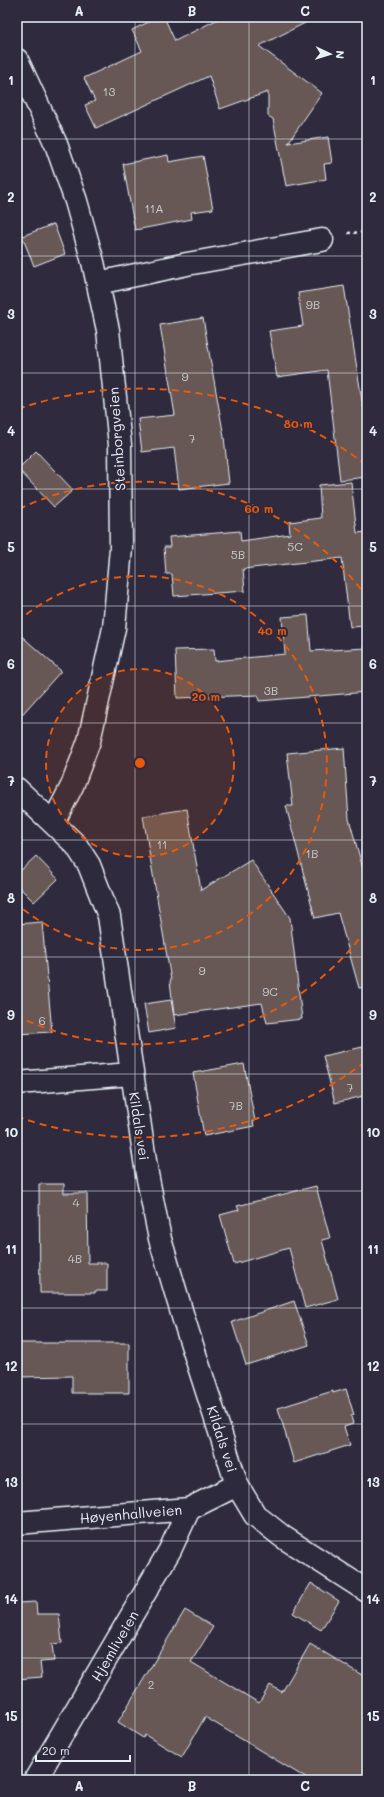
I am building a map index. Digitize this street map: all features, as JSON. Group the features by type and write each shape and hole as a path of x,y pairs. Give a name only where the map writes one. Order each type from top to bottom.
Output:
{"street":[{"name":"Steinborgveien","path":"17,60 56,144 76,200 98,283 108,330 120,445 122,548 114,628 89,741 72,786 53,823"},
{"path":"98,283 187,264 322,240"},
{"name":"Kildals vei","path":"17,789 76,845 89,865 109,916 131,1074 147,1174 160,1239 237,1485"},
{"path":"17,1083 131,1074"},
{"path":"237,1485 255,1515 283,1537 367,1591"},
{"name":"Høyenhallveien","path":"17,1523 189,1509 237,1485"},
{"name":"Hjemliveien","path":"35,1780 170,1550 189,1509"}],"building":[{"path":"159,17 164,17 175,41 222,17 317,17 259,46 322,93 288,143 328,137 332,163 324,164 326,179 286,186 273,119 268,116 268,92 220,109 209,76 96,128 85,105 95,101 84,78 142,51 132,30"},
{"path":"168,155 169,162 203,156 213,209 191,212 192,219 135,230 123,164"},
{"path":"54,224 65,254 34,266 22,236"},
{"path":"344,286 363,407 367,406 367,477 340,480 327,370 277,377 269,331 303,326 298,293"},
{"path":"203,318 224,437 229,483 179,489 174,448 142,452 138,419 175,415 160,325"},
{"path":"36,451 73,490 54,507 18,469"},
{"path":"351,482 357,533 367,532 367,626 350,627 342,558 243,569 245,591 174,596 172,574 166,574 164,547 170,547 169,537 240,531 241,541 290,534 289,522 321,518 319,485"},
{"path":"308,615 311,651 367,648 367,692 259,701 258,695 177,698 175,650 214,649 215,661 285,654 282,617"},
{"path":"17,632 61,671 17,720"},
{"path":"344,748 349,819 367,883 367,987 359,988 338,913 315,918 286,806 293,806 287,753"},
{"path":"187,809 201,890 251,860 290,918 302,1019 267,1023 262,1003 174,1015 171,980 143,816"},
{"path":"36,856 58,879 34,902 17,885 17,874"},
{"path":"42,922 52,1032 17,1034 17,924"},
{"path":"171,1000 176,1028 149,1033 144,1004"},
{"path":"367,1046 367,1095 335,1103 323,1056"},
{"path":"244,1064 255,1121 253,1121 254,1126 204,1136 193,1073"},
{"path":"39,1184 64,1184 64,1193 87,1193 88,1263 107,1263 107,1291 95,1291 95,1293 40,1293"},
{"path":"316,1186 330,1238 322,1240 338,1299 305,1308 289,1248 234,1264 220,1215 239,1210 237,1206"},
{"path":"294,1301 309,1345 246,1365 232,1322"},
{"path":"17,1343 129,1343 129,1393 72,1393 72,1376 17,1377"},
{"path":"346,1389 354,1415 351,1416 353,1424 344,1427 350,1445 294,1463 278,1408 333,1391 333,1393"},
{"path":"311,1583 339,1601 321,1630 293,1613"},
{"path":"36,1602 37,1614 59,1614 62,1643 52,1644 54,1661 40,1662 42,1677 17,1679 17,1603"},
{"path":"185,1610 213,1627 191,1662 259,1703 270,1685 282,1692 310,1644 367,1678 367,1780 309,1780 205,1717 182,1757 145,1735 143,1738 118,1722"}]}
